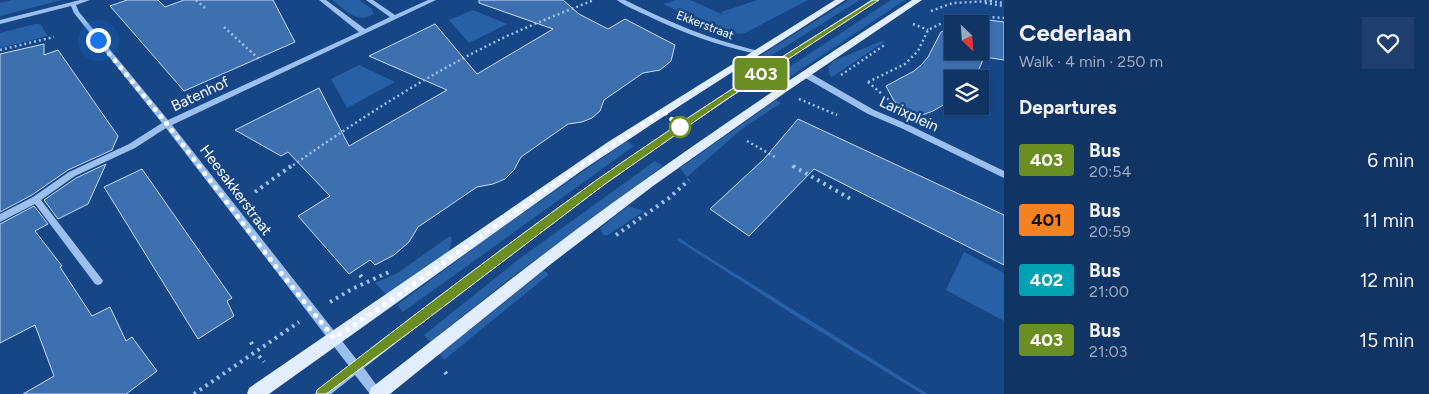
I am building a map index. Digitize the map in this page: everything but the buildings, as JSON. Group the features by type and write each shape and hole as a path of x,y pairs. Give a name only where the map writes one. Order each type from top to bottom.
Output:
{"main road":[{"path":"255,394 386,304 573,171 841,0"},
{"path":"377,394 566,245 649,183 805,74 918,0"}],"street":[{"path":"0,22 87,0"},
{"path":"322,0 364,32"},
{"path":"369,0 394,18"},
{"name":"Batenhof","path":"0,218 36,199 72,174 132,146 167,124 433,0"},
{"name":"Ekkerstraat","path":"620,0 669,24 733,48 757,52"},
{"path":"322,394 602,182 727,95 875,0"},
{"name":"Heesakkerstraat","path":"73,4 76,12 167,124 280,272 357,366 377,394"},
{"name":"Larixplein","path":"805,74 821,85 871,112 1004,175"},
{"path":"36,199 98,281"}],"path":[{"path":"196,0 205,8"},
{"name":"Heesakkerstraat","path":"255,192 328,140 443,70 505,37 594,0"},
{"path":"927,14 938,7 951,3 990,1 1004,5"},
{"path":"985,2 1004,5"},
{"path":"913,24 928,30 938,27 947,20 966,16 1004,18"},
{"path":"906,29 920,19"},
{"path":"224,27 259,60"},
{"path":"868,82 898,69 914,58 928,30"},
{"path":"0,50 54,37"},
{"path":"792,101 855,67 893,39"},
{"path":"747,141 775,157"},
{"path":"792,166 851,198"},
{"path":"611,238 669,198 691,179"}],"shaded area":[{"path":"12,0 62,0 0,16 0,3"},
{"path":"332,0 359,0 372,9 373,14 362,18 351,15"},
{"path":"676,0 690,0 724,15 721,12 757,0 808,0 745,33 737,34 716,28 663,4"},
{"path":"849,0 860,0 751,68 745,65"},
{"path":"891,0 905,0 779,84 771,79"},
{"path":"473,10 507,24 469,43 449,20"},
{"path":"40,24 48,36 0,48 0,33"},
{"path":"882,41 884,42 832,77 830,76 828,68 833,61"},
{"path":"359,65 395,82 347,108 331,79"},
{"path":"776,100 781,103 743,128 687,177 680,168"},
{"path":"627,141 634,146 403,312 397,305 493,234"},
{"path":"655,161 663,166 512,277 430,342 424,335 519,259"},
{"path":"628,206 644,211 608,235 603,235 600,228"},
{"path":"450,236 452,238 449,251 387,295 375,283 396,274"},
{"path":"679,238 928,394 922,394 808,324 677,240"},
{"path":"964,252 1004,273 1004,321 946,290"},
{"path":"543,271 547,272 548,275 444,360 439,354"}],"bus line":[{"name":"403","path":"322,394 418,319 602,182 727,95 875,0"}],"route":[{"path":"98,40 167,124 280,272 334,338 386,304 550,187 663,111 680,127"}]}
